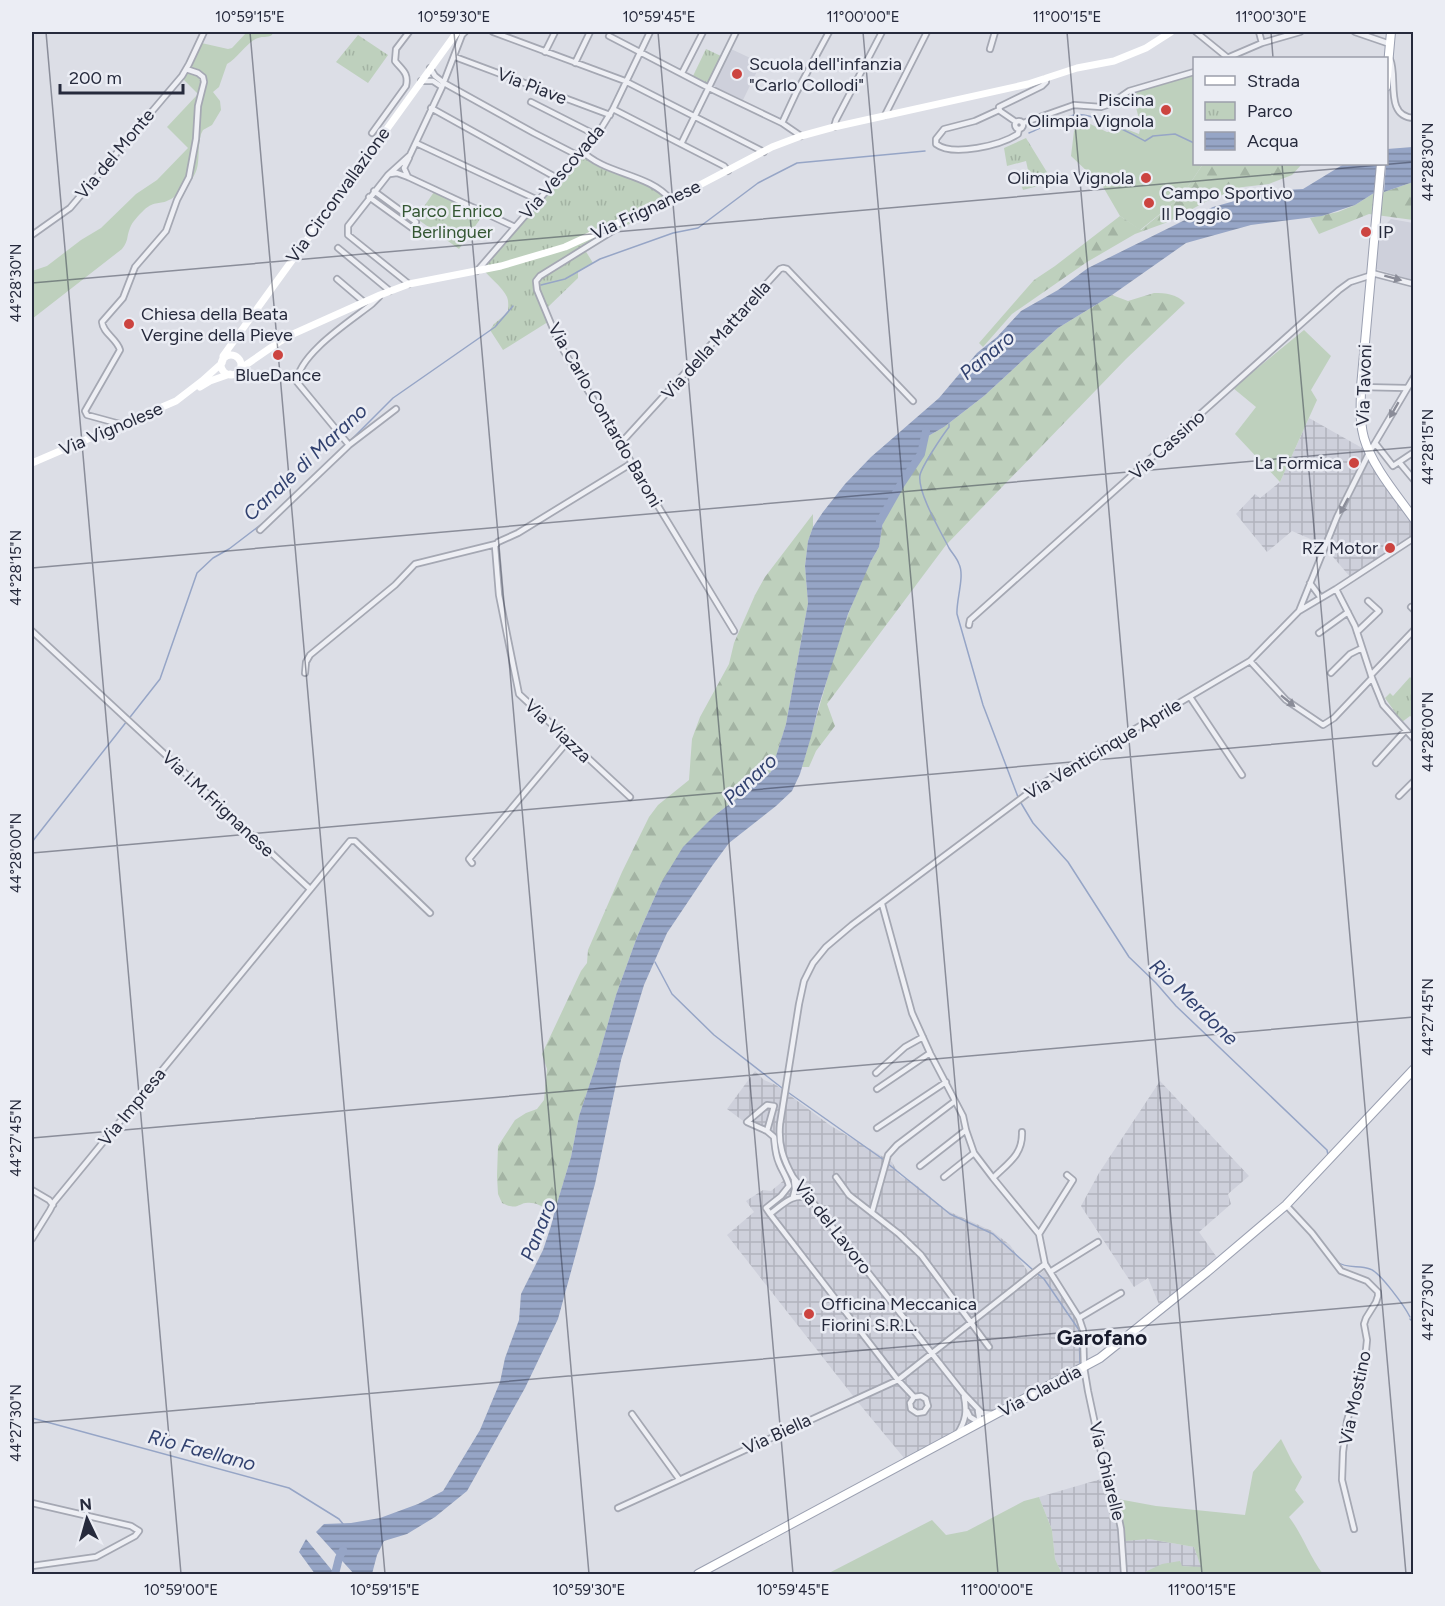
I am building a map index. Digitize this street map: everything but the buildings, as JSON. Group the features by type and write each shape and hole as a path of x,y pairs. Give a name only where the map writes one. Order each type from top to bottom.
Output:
{"main road":[{"name":"Via Circonvallazione","path":"189,391 222,361 230,346 457,32"},
{"name":"Via Frignanese","path":"240,369 293,334 390,291 516,263 552,252 670,200 764,152 801,136 1046,79 1070,70 1125,57 1171,32"},
{"path":"1388,67 1391,32"},
{"name":"Via Tavoni","path":"1381,165 1360,419 1369,453 1413,519"},
{"path":"230,346 231,355"},
{"path":"189,391 210,381 235,374 240,369 240,360 237,356 225,357 222,361 224,371 230,374"},
{"path":"240,360 254,360"},
{"name":"Via Vignolese","path":"32,463 166,406 189,391"},
{"name":"Via Claudia","path":"698,1575 1100,1358 1286,1206 1413,1069"}],"street":[{"name":"Via del Monte","path":"32,235 70,208 186,69 204,32"},
{"path":"372,133 406,86 408,79 406,74 394,61 396,49 409,32"},
{"path":"408,177 404,168 465,32"},
{"path":"493,32 625,81 764,152"},
{"path":"511,38 514,32"},
{"path":"545,52 555,32"},
{"path":"575,63 590,32"},
{"name":"Via Vescovada","path":"477,271 610,116 650,32"},
{"path":"682,74 703,32"},
{"path":"681,144 736,32"},
{"path":"782,123 829,32"},
{"path":"834,127 882,32"},
{"path":"885,116 927,32"},
{"path":"990,49 995,32"},
{"path":"1196,32 1226,57"},
{"path":"1258,32 1262,43"},
{"path":"1229,57 1262,43 1300,32"},
{"path":"1354,32 1390,44"},
{"path":"609,36 782,123 801,136"},
{"name":"Via Piave","path":"455,57 610,116"},
{"path":"1389,57 1393,67 1393,94 1396,107 1404,116 1413,118"},
{"path":"430,68 443,85"},
{"path":"122,425 90,416 85,411 120,350 103,327 103,321 123,298 135,267 166,231 179,195 191,172 198,106 204,82 203,77 186,69"},
{"path":"999,110 1011,120 1023,123 1074,105 1101,107 1110,104 1129,91 1193,72"},
{"path":"1023,123 1018,134 1012,138 982,147 950,149 936,144 936,139 944,129 970,123 999,110 1002,105 1042,86 1046,79"},
{"path":"421,81 433,81 443,85 534,133 652,186 670,200"},
{"path":"531,102 596,135"},
{"path":"432,108 557,178"},
{"path":"613,110 724,166 728,171"},
{"path":"1016,122 1016,127 1019,129"},
{"path":"416,143 538,200"},
{"path":"409,285 348,235 348,226 388,175 410,155"},
{"path":"388,175 397,173 408,177 515,227"},
{"path":"369,197 412,228 416,222 374,192"},
{"name":"Via Carlo Contardo Baroni","path":"618,223 614,230 540,276 536,284 538,295 560,343 734,631"},
{"path":"338,248 390,291"},
{"name":"Via della Mattarella","path":"620,444 783,268 787,269 913,401"},
{"path":"1372,274 1413,284"},
{"name":"Via Cassino","path":"969,625 970,620 1339,290 1350,282 1372,274"},
{"path":"337,279 364,302"},
{"path":"348,444 297,382 297,378 317,347 380,296"},
{"name":"Via Venticinque Aprile","path":"779,1140 795,1026 804,981 813,963 826,946 1035,788 1250,661 1299,611 1337,517 1369,453 1413,377"},
{"path":"1361,387 1406,388"},
{"path":"261,530 348,444 396,409"},
{"path":"1375,444 1393,466 1413,452"},
{"path":"1399,462 1413,480"},
{"path":"305,673 306,662 310,655 394,585 415,564 496,544 518,533 632,463"},
{"path":"1299,611 1413,538"},
{"name":"Via Viazza","path":"496,544 499,595 519,694 630,797"},
{"path":"1310,583 1321,598"},
{"path":"1336,589 1357,632 1383,705 1413,739"},
{"path":"1357,632 1379,611 1368,601"},
{"path":"1319,633 1348,612"},
{"path":"1250,661 1286,700 1323,725 1334,718 1413,630"},
{"name":"Via I.M.Frignanese","path":"32,632 310,889"},
{"path":"1331,673 1350,654 1362,648"},
{"path":"1190,698 1242,776"},
{"path":"1376,763 1405,731"},
{"path":"472,863 469,859 568,741"},
{"path":"1399,796 1413,781"},
{"path":"310,889 350,841 355,841 430,913"},
{"name":"Via Impresa","path":"32,1239 53,1205 310,889"},
{"path":"882,904 912,1014 963,1116 974,1153 1039,1234 1046,1264 1079,1318 1083,1330 1084,1367"},
{"path":"876,1073 904,1047 922,1036"},
{"path":"877,1089 930,1053"},
{"path":"877,1128 946,1082"},
{"path":"872,1212 888,1155 897,1145 955,1101"},
{"path":"767,1131 774,1106 767,1105 747,1122 767,1131 774,1137 779,1163 789,1186 766,1208 898,1380 914,1397"},
{"path":"920,1166 966,1130"},
{"path":"993,1178 1019,1152 1023,1142 1022,1132"},
{"name":"Via del Lavoro","path":"779,1140 784,1161 793,1177 976,1407"},
{"path":"944,1177 974,1153"},
{"path":"1039,1234 1073,1180 1067,1175"},
{"path":"793,1177 795,1189 793,1197"},
{"path":"836,1177 849,1195 899,1234 921,1255 989,1347"},
{"path":"32,1191 49,1200 53,1205"},
{"path":"770,1215 793,1197 801,1196 811,1199"},
{"name":"Via Mostino","path":"1286,1206 1312,1233 1336,1267 1347,1275 1368,1281 1378,1292 1376,1302 1364,1324 1367,1340 1365,1360 1347,1421 1343,1452 1342,1480 1354,1529"},
{"path":"1050,1272 1098,1242"},
{"name":"Via Biella","path":"618,1508 898,1380 1046,1264"},
{"path":"1079,1318 1121,1293"},
{"name":"Via Ghiarelle","path":"1084,1367 1104,1466 1114,1494 1121,1529 1125,1575"},
{"path":"955,1437 966,1417 963,1393"},
{"path":"976,1407 986,1414 997,1414"},
{"path":"976,1407 980,1423"},
{"path":"966,1409 970,1417 980,1423"},
{"path":"632,1414 679,1479"},
{"path":"32,1503 131,1526 139,1531 135,1536 96,1557 32,1566"}],"shaded area":[{"name":"Scuola dell'infanzia \"Carlo Collodi\"","path":"731,49 761,63 743,100 713,86"},
{"path":"1391,219 1413,223 1413,280 1376,269 1380,225 1386,224"},
{"path":"1309,418 1371,453 1413,516 1413,540 1351,578 1322,544 1292,531 1267,552 1236,514 1255,494 1260,498 1280,482"},
{"path":"755,1071 764,1080 776,1085 831,1126 892,1162 900,1176 915,1184 946,1210 992,1231 1010,1245 1033,1279 1049,1267 1081,1327 1085,1365 938,1450 909,1464 727,1235 754,1212 746,1201 763,1190 771,1191 783,1181 775,1161 773,1138 727,1109"},
{"path":"1160,1081 1249,1176 1228,1194 1231,1204 1199,1232 1218,1259 1161,1309 1148,1278 1134,1287 1081,1206 1099,1173"},
{"path":"1108,1477 1120,1504 1125,1540 1149,1539 1194,1547 1202,1568 1182,1566 1144,1574 1062,1574 1055,1559 1052,1530 1039,1497"}],"green space":[{"path":"247,32 273,32 270,36 254,40 227,64 219,87 213,92 220,101 221,110 212,125 203,130 201,134 197,169 190,181 171,199 151,205 144,210 131,226 122,249 32,319 32,271 47,266 101,228 136,194 157,180 188,148 167,127 198,94 180,76 197,42 228,49 232,48"},
{"path":"358,35 388,55 368,83 336,62"},
{"path":"706,49 721,56 708,83 693,76"},
{"name":"Olimpia Vignola","path":"1193,75 1193,165 1202,165 1181,197 1140,230 1120,216 1095,173 1090,174 1071,156 1074,131 1084,121 1107,132 1126,129 1139,134 1140,124 1135,100 1138,92 1150,86"},
{"path":"1026,138 1053,182 1023,190 1020,182 1030,179 1026,161 1007,166 1004,148"},
{"path":"576,154 652,184 670,199 656,211 613,232 585,250 593,263 578,272 578,278 548,307 551,320 503,350 490,330 508,312 508,299 479,264"},
{"path":"1202,165 1301,165 1292,175 1269,184 1243,187 1209,200 1168,222 1135,234 1087,262 1012,314 983,347 979,343 1034,280 1120,216 1141,230 1181,197"},
{"path":"1413,182 1413,220 1369,214 1319,234 1310,218 1338,212 1374,193"},
{"name":"Parco Enrico Berlinguer","path":"434,192 483,215 459,249 416,218"},
{"path":"1154,293 1171,295 1185,303 1126,359 946,545 827,704 835,726 816,751 809,767 802,767 839,638 860,584 879,547 885,508 921,454 923,439 944,427 984,396 1058,328 1112,295 1128,301"},
{"path":"1304,330 1331,356 1311,390 1317,400 1280,482 1235,434 1256,407 1233,388"},
{"path":"813,514 813,527 808,541 805,566 808,603 786,724 771,772 714,816 661,883 637,937 616,995 579,1116 571,1157 555,1210 534,1203 508,1206 502,1203 498,1194 498,1146 515,1120 537,1109 544,1100 547,1069 542,1054 581,971 587,963 588,950 622,872 649,817 658,805 689,780 692,739 700,717 729,664 734,643 755,595 765,577"},
{"path":"1410,677 1413,680 1413,718 1410,716 1402,722 1385,698 1390,693 1393,696"},
{"path":"1281,1439 1302,1477 1295,1490 1304,1502 1289,1517 1323,1574 1144,1574 1162,1564 1180,1561 1182,1566 1201,1567 1194,1547 1149,1539 1125,1541 1118,1499 1156,1506 1245,1515 1253,1472"},
{"path":"1039,1497 1052,1530 1055,1559 1062,1574 827,1574 932,1520 946,1535 967,1531 1024,1501"}],"water":[{"path":"1413,147 1413,182 1384,192 1386,165 1388,165 1388,149"},
{"path":"1342,165 1377,165 1374,193 1355,205 1322,216 1251,225 1186,243 1112,295 1058,328 984,396 944,427 923,439 921,454 885,508 879,547 848,614 800,774 792,791 729,843 667,933 644,985 621,1060 595,1184 558,1319 525,1388 467,1491 435,1517 407,1534 384,1541 372,1574 354,1574 316,1532 324,1524 351,1523 380,1518 418,1504 443,1491 480,1430 500,1382 505,1358 519,1320 521,1294 543,1250 551,1226 571,1157 579,1116 616,995 637,937 661,883 683,847 714,816 771,772 786,724 808,603 805,566 808,541 813,527 823,512 845,484 871,457 939,398 977,353 997,337 1021,311 1058,290 1088,268 1213,207 1284,190 1303,189"},
{"path":"306,1539 335,1574 315,1574 299,1552"}],"waterway":[{"name":"Canale di Marano","path":"1029,133 1062,119 1081,115 1110,124 1145,141 1153,136 1175,134 1193,143"},
{"name":"Canale di Marano","path":"541,285 565,279 600,259 673,233 698,228 758,183 797,163 925,151"},
{"name":"Canale di Marano","path":"350,441 393,398 495,327 513,306"},
{"name":"Rio Merdone","path":"949,424 922,471 920,482 930,512 961,569 957,614 983,705 1018,797"},
{"name":"Panaro","path":"880,521 921,454 926,431"},
{"name":"Canale di Marano","path":"32,842 160,679 197,573 213,558 229,549 271,517"},
{"name":"Rio Merdone","path":"1021,803 1033,823 1068,862 1129,957 1176,1006 1327,1150 1328,1155"},
{"path":"655,962 672,994 714,1035 782,1088"},
{"path":"789,1093 884,1160"},
{"path":"887,1163 950,1214 993,1234 1033,1270"},
{"name":"Rio Merdone","path":"1337,1262 1370,1269 1380,1276 1410,1317"},
{"path":"1038,1274 1044,1279 1079,1330 1080,1363"},
{"name":"Rio Merdone","path":"1410,1319 1414,1323"},
{"name":"Rio Faellano","path":"32,1418 289,1488 339,1519 343,1524"},
{"name":"Panaro","path":"335,1574 343,1550"}],"place":[{"name":"Scuola dell'infanzia \"Carlo Collodi\"","path":"737,74"},
{"name":"Piscina Olimpia Vignola","path":"1166,110"},
{"name":"Olimpia Vignola","path":"1146,178"},
{"name":"Campo Sportivo Il Poggio","path":"1149,203"},
{"name":"IP","path":"1366,232"},
{"name":"Chiesa della Beata Vergine della Pieve","path":"129,324"},
{"name":"BlueDance","path":"278,355"},
{"name":"La Formica","path":"1354,463"},
{"name":"RZ Motor","path":"1390,548"},
{"name":"Officina Meccanica Fiorini S.R.L.","path":"809,1314"}],"district":[{"name":"Garofano","path":"1102,1338"}]}
